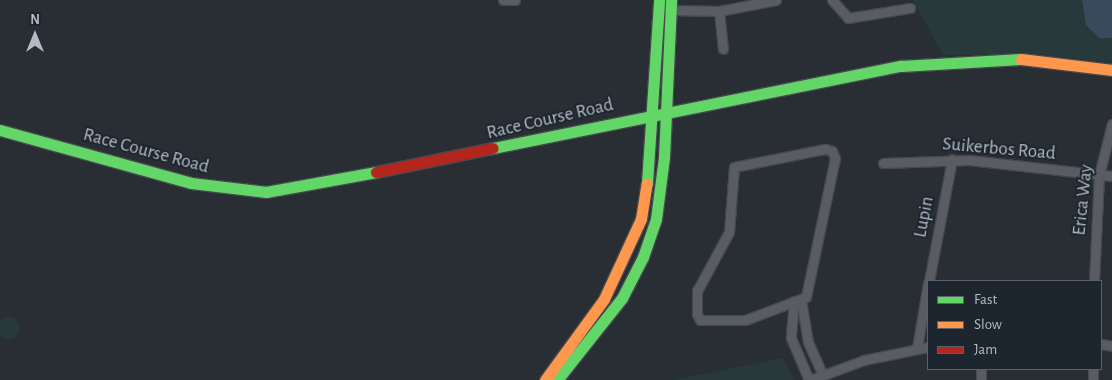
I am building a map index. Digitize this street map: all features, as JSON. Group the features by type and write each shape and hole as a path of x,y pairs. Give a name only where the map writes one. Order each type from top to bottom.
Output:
{"main road":[{"path":"545,380 600,305 631,246 648,188 659,0"},
{"path":"557,380 622,298 643,257 656,219 660,194 666,111 671,5"},
{"name":"Race Course Road","path":"0,130 191,183 266,192 322,184 464,156 666,111 935,62 1010,58 1112,70"}],"street":[{"path":"502,0 514,0"},
{"path":"671,5 719,11 776,0"},
{"path":"832,0 848,18 910,8"},
{"path":"719,11 723,49"},
{"name":"Erica Way","path":"1094,280 1099,175 1112,124"},
{"path":"798,301 744,320 707,322 697,316 696,294 729,232 734,167 829,149 835,158 807,295 798,301 791,338 815,379"},
{"name":"Suikerbos Road","path":"883,163 952,159 1112,176"},
{"name":"Lupin","path":"928,280 952,159"},
{"name":"Lupin","path":"917,348 927,288"},
{"path":"798,301 815,379"},
{"path":"815,379 864,360 927,347"}],"shaded area":[{"path":"913,0 1112,0 1112,63 1037,54 943,55"},
{"path":"5,317 13,317 20,324 20,332 13,339 5,339 -1,333 -1,323"},
{"path":"783,358 794,380 673,380"}],"water":[{"path":"1082,0 1112,0 1112,38 1099,38 1086,25"}],"traffic: fast":[{"path":"647,183 659,0"},
{"path":"557,380 622,298 643,257 656,219 664,157 671,0"},
{"path":"493,148 901,66 1021,59"},
{"path":"0,130 191,183 266,192 376,172"}],"traffic: slow":[{"path":"1021,59 1112,70"},
{"path":"545,380 604,299 641,219 647,183"}],"traffic: jam":[{"path":"376,172 493,148"}]}
